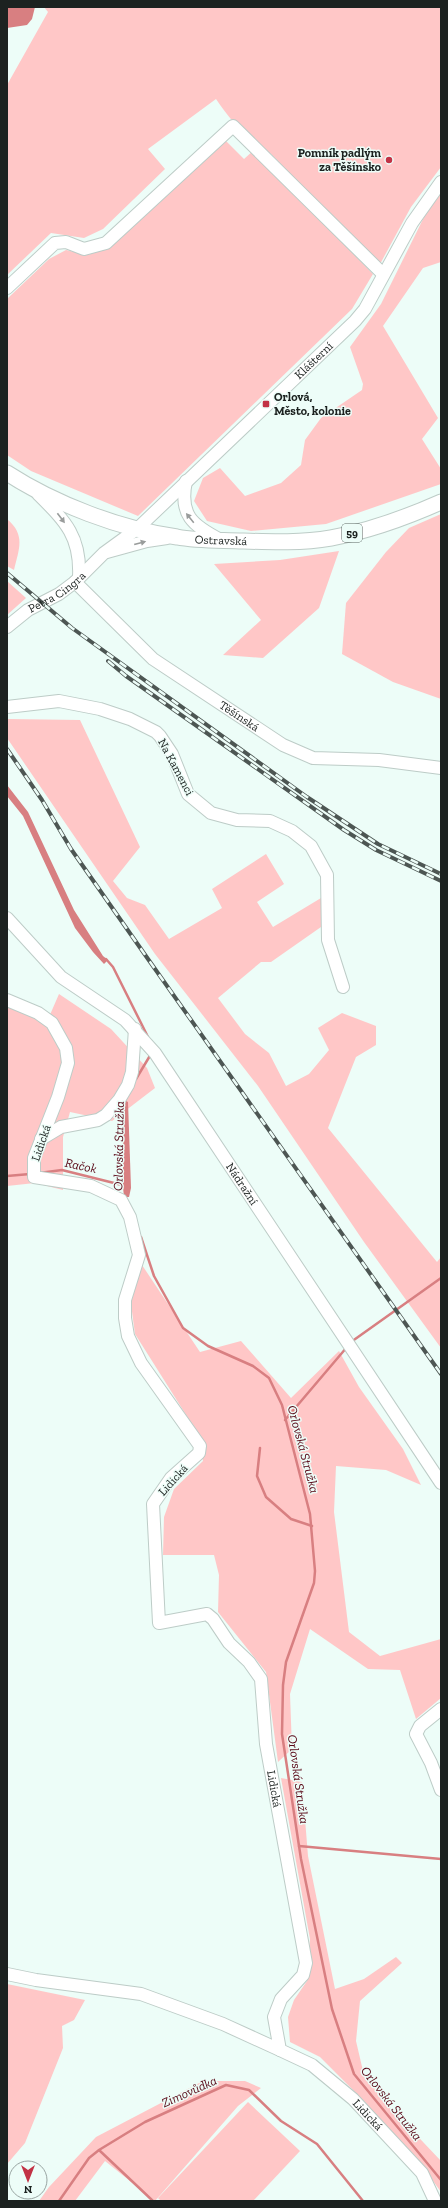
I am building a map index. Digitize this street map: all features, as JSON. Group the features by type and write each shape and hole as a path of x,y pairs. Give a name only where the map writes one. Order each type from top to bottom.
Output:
{"main road":[{"name":"Ostravská","path":"7,473 34,490 82,510 137,529 177,538 286,542 331,538 382,525 441,502"}],"street":[{"path":"7,288 56,243 66,242 84,249 106,243 233,126 383,274"},
{"name":"Klášterní","path":"137,529 355,321 365,309 412,223 441,182"},
{"path":"186,481 184,504 186,513 192,521 203,530 222,540"},
{"path":"34,490 56,512 74,539 79,555 77,579"},
{"name":"Petra Cingra","path":"7,628 28,610 59,594 104,553 137,529"},
{"path":"104,553 116,551 148,541 177,538"},
{"name":"Těšínská","path":"77,579 153,659 283,745 314,758 379,760 441,768"},
{"name":"Na Kamenci","path":"7,707 60,701 100,709 130,719 156,732 160,736 172,754 188,794 211,813 237,820 270,821 292,831 311,846 327,875 328,940 343,987"},
{"name":"Nádražní","path":"7,918 61,977 125,1020 135,1029 174,1081 441,1483"},
{"name":"Lidická","path":"7,1000 38,1013 52,1023 66,1048 68,1063 66,1076 34,1158 34,1177 91,1186 121,1200 130,1217 139,1255 125,1300 124,1318 128,1336 141,1363 200,1446 199,1453 171,1478 153,1504 159,1624 207,1614 213,1620 228,1643 249,1662 261,1679 266,1744 306,1963 303,1975 281,1999 274,2017 280,2050"},
{"path":"41,1139 61,1127 98,1120 106,1115 119,1100 128,1085 132,1072 135,1029"},
{"path":"441,1709 420,1726 416,1734 431,1763 441,1790"},
{"name":"Lidická","path":"7,1974 36,1980 141,1994 216,2021 312,2065 353,2099 422,2173 435,2201"}],"shaded area":[{"path":"35,7 32,19 27,25 7,28 7,8"},
{"path":"44,7 441,7 441,167 411,207 379,266 271,154 240,130 216,99 148,149 165,169 103,229 84,238 51,233 7,275 7,85 48,12"},
{"path":"225,140 244,159 254,150 373,274 352,309 138,516 31,471 7,455 7,299 49,259 66,250 87,255 109,248"},
{"path":"441,189 441,262 423,268 383,326 438,418 422,439 441,469 441,484 326,524 251,531 207,521 194,501 203,478 220,468 245,496 281,483 301,465 305,440 321,418 362,390 363,384 350,347 381,304 434,197"},
{"path":"441,514 441,699 393,682 342,654 346,603 386,552 409,528"},
{"path":"7,519 17,531 20,543 14,570 7,566"},
{"path":"339,551 319,608 263,658 223,655 261,620 214,564 280,560"},
{"path":"7,581 26,598 7,615"},
{"path":"7,719 80,720 140,847 113,881 127,898 145,905 169,939 222,908 212,889 266,854 284,884 257,902 273,927 321,898 321,927 271,962 261,962 218,998 245,1034 269,1053 286,1086 309,1074 329,1050 318,1028 342,1013 376,1026 376,1045 356,1057 328,1128 437,1262 441,1257 441,1348 364,1242 258,1086 155,954 7,738"},
{"path":"7,785 28,812 74,910 103,956 108,960 104,964 75,928 23,816 7,796"},
{"path":"59,994 111,1029 147,1068 155,1088 112,1121 70,1112 63,1137 63,1190 35,1183 7,1186 7,1005 46,1024"},
{"path":"123,1102 128,1102 131,1188 129,1197 124,1197 123,1187"},
{"path":"140,1262 200,1352 241,1341 291,1398 339,1351 359,1387 403,1449 421,1485 386,1470 336,1466 334,1512 349,1632 380,1656 441,1639 441,1698 416,1719 400,1670 368,1669 310,1629 290,1694 292,1749 278,1762 266,1672 218,1612 219,1575 214,1555 163,1555 164,1517 174,1489 203,1461 200,1437 135,1334 131,1304"},
{"path":"281,1778 302,1782 308,1856 335,1989 364,1979 396,1957 402,1963 360,2001 356,2041 363,2071 388,2105 441,2161 441,2192 428,2174 363,2100 320,2057 290,2042 288,2017 294,2000 307,1981 310,1939"},
{"path":"7,1984 85,2000 74,2020 62,2026 63,2048 25,2143 10,2160 8,2160 7,2164"},
{"path":"203,2081 245,2081 261,2088 238,2106 155,2201 105,2161 75,2201 39,2201 48,2200 49,2187 96,2137"},
{"path":"248,2102 300,2151 253,2201 161,2201 158,2198"}],"waterway":[{"name":"Orlovská Stružka","path":"106,959 113,967 148,1037"},
{"name":"Orlovská Stružka","path":"136,1079 151,1054"},
{"name":"Račok","path":"39,1173 62,1170 126,1186"},
{"name":"Račok","path":"7,1176 30,1174"},
{"name":"Orlovská Stružka","path":"141,1237 154,1276 183,1328 208,1346 253,1366 269,1378 282,1405 310,1514 315,1571 314,1583 286,1662 283,1685 282,1734 301,1859 332,2009 354,2074 441,2180"},
{"path":"351,1342 441,1278"},
{"path":"285,1420 347,1347"},
{"path":"260,1448 257,1476 266,1497 291,1519 312,1526"},
{"path":"299,1846 441,1859"},
{"name":"Zimovůdka","path":"59,2201 89,2158 99,2150 145,2122 226,2085 249,2090 281,2121 317,2144 363,2201"},
{"path":"99,2150 153,2201"}],"railway":[{"path":"7,573 72,628 307,797 378,844 441,874"},
{"path":"108,661 126,676 344,830 376,850 441,881"},
{"path":"7,749 42,800 71,849 441,1374"}],"place":[{"name":"Pomník padlým za Těšínsko","path":"389,160"},
{"name":"Orlová, Město, kolonie","path":"266,404"}]}
